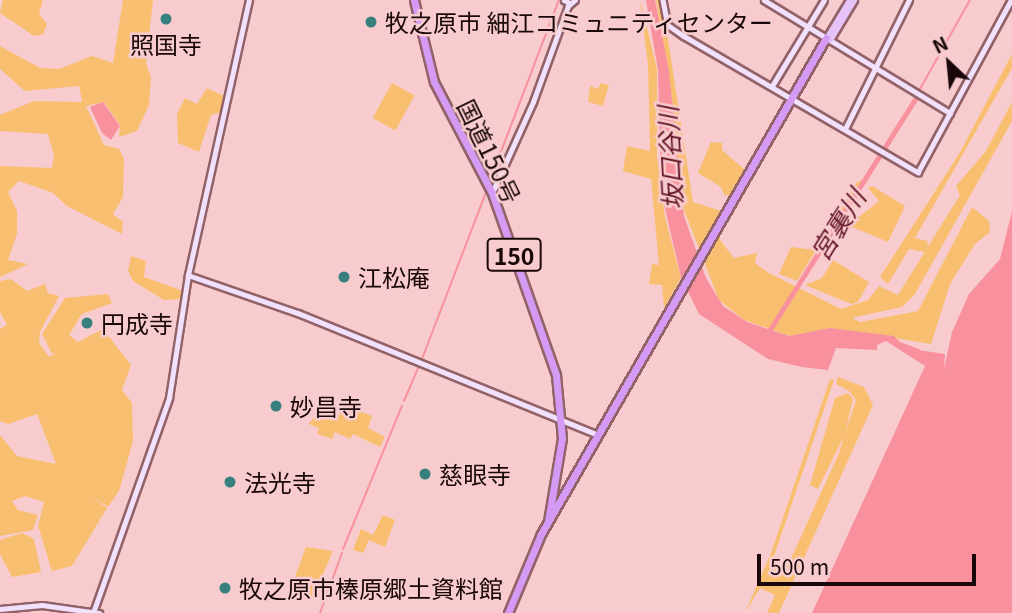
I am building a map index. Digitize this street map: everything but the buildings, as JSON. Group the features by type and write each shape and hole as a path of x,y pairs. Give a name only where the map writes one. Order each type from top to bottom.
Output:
{"highway":[{"name":"国道150号","path":"414,0 434,82 492,193 553,366 562,420 560,468 548,522"},
{"name":"国道150号","path":"508,613 548,522 828,39"}],"main road":[{"path":"828,39 851,0"}],"street":[{"path":"94,613 159,433 188,275 249,0"},
{"path":"492,193 573,2 564,0"},
{"path":"663,0 672,28 918,172 1011,0"},
{"path":"764,0 950,113"},
{"path":"772,86 824,0"},
{"path":"845,129 909,0"},
{"path":"188,275 299,313 599,435"},
{"path":"0,610 42,605 99,613"}],"shaded area":[{"path":"3,0 43,0 39,14 47,24 43,34 34,36 0,13"},
{"path":"123,0 153,0 146,63 151,78 149,105 137,131 119,137 120,125 104,102 86,106 104,145 119,149 124,159 123,197 113,214 123,222 122,234 67,206 53,193 19,181 8,192 17,211 17,234 8,260 28,264 0,277 0,166 52,168 54,156 48,134 0,131 0,115 34,101 82,102 79,86 25,91 0,69 0,46 40,68 59,69 92,56 113,63"},
{"path":"640,0 657,69 657,156 665,217 681,278 664,308 662,285 649,284 652,264 659,265 651,179 623,171 627,146 650,151 648,66"},
{"path":"656,0 662,0 693,202 721,211 720,240 734,258 757,253 755,263 769,273 841,309 868,300 879,286 898,295 960,195 956,186 986,151 1012,102 1012,121 915,294 902,307 852,318 860,322 918,311 972,207 989,221 990,232 975,244 950,284 931,344 830,328 790,336 744,320 719,300 682,205 671,91"},
{"path":"1012,54 1012,68 915,238 927,241 928,247 924,252 909,249 888,284 880,277 959,154"},
{"path":"392,83 415,96 395,131 373,118"},
{"path":"601,83 609,85 603,106 588,102 590,86 598,89"},
{"path":"207,88 224,96 221,112 211,115 199,152 178,143 177,114 185,98 197,104"},
{"path":"711,142 722,143 722,150 746,171 732,195 724,195 721,187 698,173"},
{"path":"865,178 857,199 841,221 835,220 856,183"},
{"path":"872,186 905,206 888,242 850,226 851,217 859,217 879,201 868,188"},
{"path":"791,247 816,250 797,281 779,274"},
{"path":"131,256 146,261 144,277 183,291 182,299 164,300 133,281 128,271"},
{"path":"833,260 869,282 858,302 851,304 805,285 822,278"},
{"path":"11,279 27,291 45,284 48,293 59,296 40,332 39,343 49,357 58,352 52,354 42,334 65,298 108,294 112,303 82,314 69,335 78,342 103,329 131,365 122,390 132,403 133,441 119,491 108,507 90,496 107,508 72,566 52,571 38,526 44,502 25,496 12,501 18,510 38,515 33,530 0,536 0,435 17,456 56,464 37,414 8,424 0,421 0,329 7,325 0,312 0,281"},
{"path":"838,377 864,387 873,405 779,613 767,613 775,595 760,588 745,613 771,553 830,379 834,380 773,559 788,565 840,451 843,438 818,489 810,485 835,398 848,393 853,399 845,433 856,400 849,391 836,384"},
{"path":"344,405 372,416 368,428 385,437 380,447 353,434 350,439 335,432 332,439 317,434 319,428 309,424 318,412 338,418"},
{"path":"383,515 395,520 385,547 369,540 363,553 353,550 361,529 373,535"},
{"path":"22,533 34,539 41,572 12,577 0,554 0,540"},
{"path":"306,547 333,551 313,598 293,582"}],"water":[{"path":"646,0 655,0 669,71 684,216 706,278 723,306 747,322 789,336 830,328 894,336 905,348 945,354 944,369 952,332 969,294 1000,259 1012,211 1012,613 812,613 925,366 886,341 877,345 877,350 836,348 828,370 802,367 768,359 699,314 681,277 661,191 658,70"},
{"path":"103,102 120,126 111,140 102,133 90,107"}],"waterway":[{"path":"494,170 559,0"},
{"name":"宮裏川","path":"920,89 970,0"},
{"name":"宮裏川","path":"770,337 769,331 917,96"},
{"path":"490,181 493,174"},
{"path":"422,359 487,190"},
{"name":"坂口谷川","path":"897,343 918,351"},
{"path":"404,401 419,366"},
{"path":"343,549 402,406"},
{"path":"320,613 342,553"}],"place":[{"name":"照国寺","path":"166,19"},
{"name":"牧之原市 細江コミュニティセンター","path":"371,22"},
{"name":"江松庵","path":"344,277"},
{"name":"円成寺","path":"87,323"},
{"name":"妙昌寺","path":"276,406"},
{"name":"慈眼寺","path":"425,474"},
{"name":"法光寺","path":"230,482"},
{"name":"牧之原市榛原郷土資料館","path":"225,588"}]}
